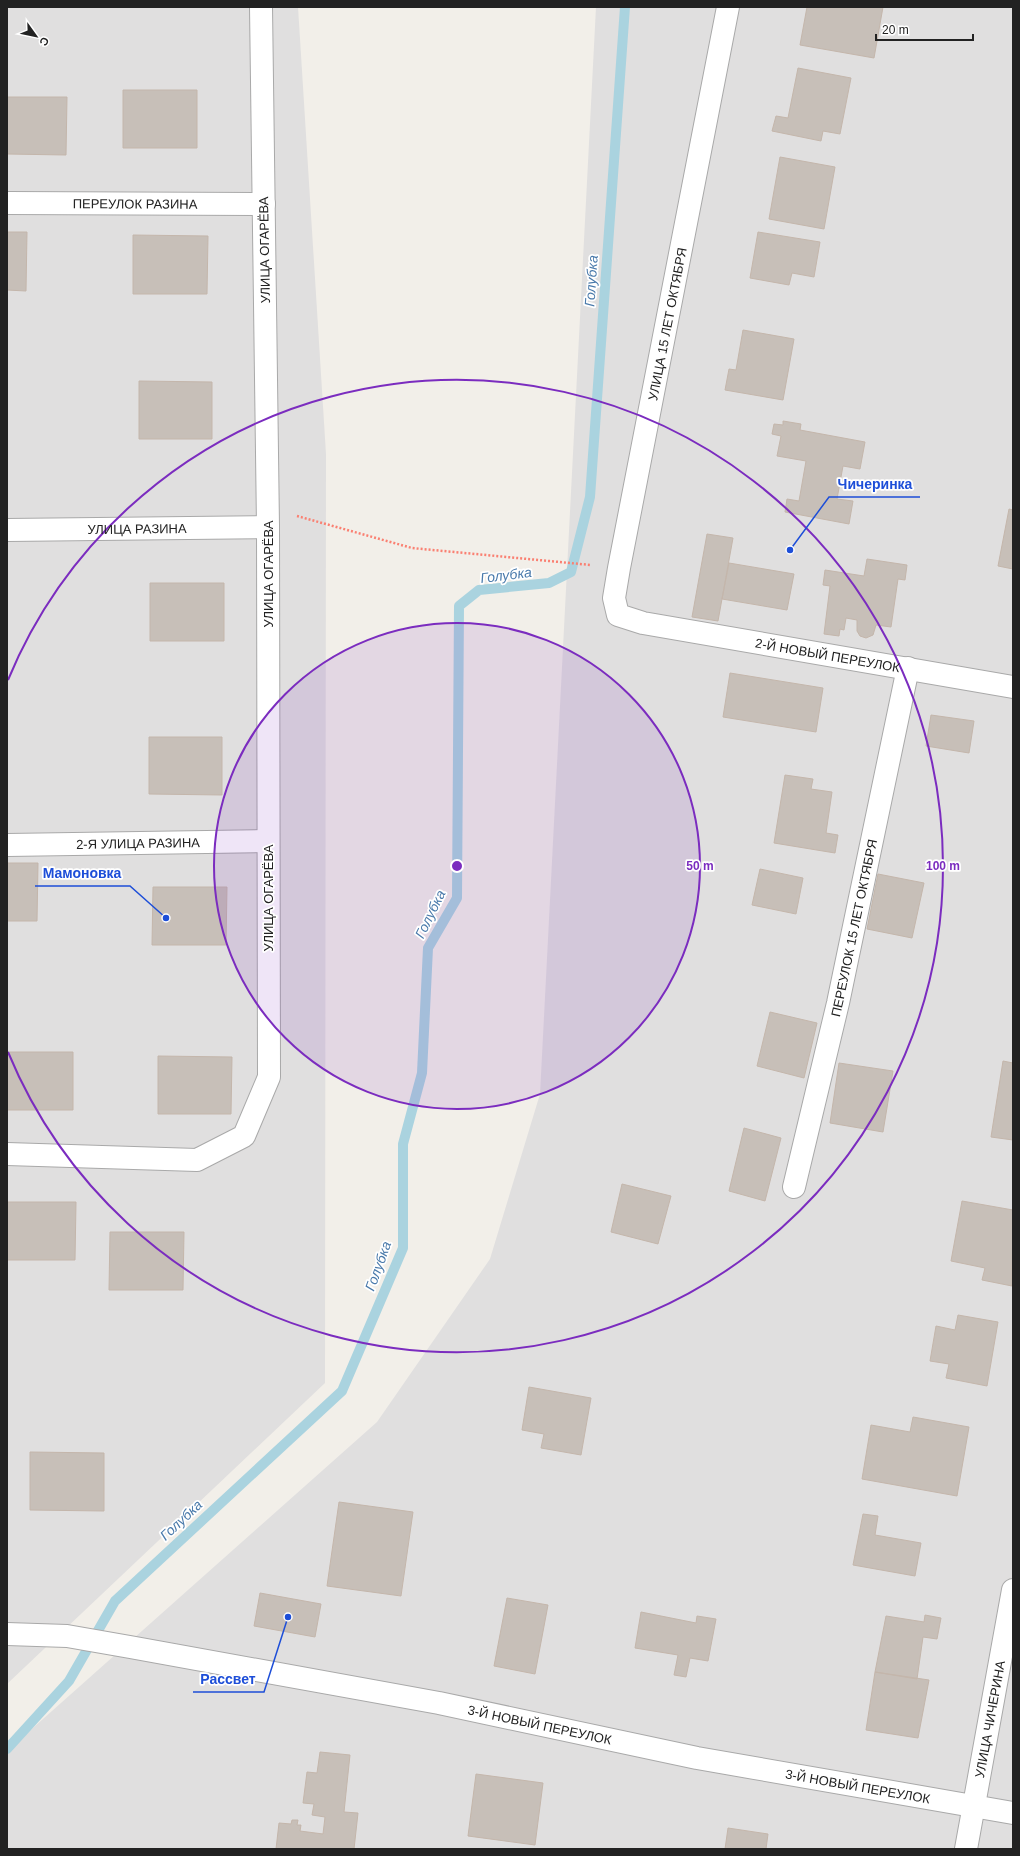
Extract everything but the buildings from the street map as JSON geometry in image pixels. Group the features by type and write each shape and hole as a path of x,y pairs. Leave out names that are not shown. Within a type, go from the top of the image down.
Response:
{"street":[{"name":"УЛИЦА ОГАРЁВА","path":"7,1154 198,1160 244,1136 269,1077 268,517 261,7"},
{"name":"УЛИЦА 15 ЛЕТ ОКТЯБРЯ","path":"643,623 618,615 614,598 728,7"},
{"name":"ПЕРЕУЛОК РАЗИНА","path":"7,203 264,204"},
{"name":"УЛИЦА РАЗИНА","path":"7,530 268,517"},
{"name":"2-Й НОВЫЙ ПЕРЕУЛОК","path":"643,623 1013,687"},
{"name":"ПЕРЕУЛОК 15 ЛЕТ ОКТЯБРЯ","path":"794,1186 838,1002 908,668"},
{"name":"2-Я УЛИЦА РАЗИНА","path":"7,845 268,841"},
{"name":"УЛИЦА ЧИЧЕРИНА","path":"966,1849 1013,1590"},
{"name":"3-Й НОВЫЙ ПЕРЕУЛОК","path":"7,1634 67,1636 130,1647 439,1703 697,1758 1013,1813"}],"path":[{"path":"268,517 412,548 585,565"}],"shaded area":[{"path":"7,7 298,7 326,454 325,1383 7,1684"},
{"path":"596,7 1013,7 1013,1849 7,1849 7,1751 377,1422 490,1259 540,1094"}],"waterway":[{"name":"Голубка","path":"7,1749 69,1681 115,1601 342,1391 403,1248 403,1144 422,1073 428,948 457,898 459,606 479,590 549,583 571,572 590,497 625,7"}],"place":[{"name":"Чичеринка","path":"790,550"},
{"name":"Мамоновка","path":"166,918"},
{"name":"Рассвет","path":"288,1617"}]}
